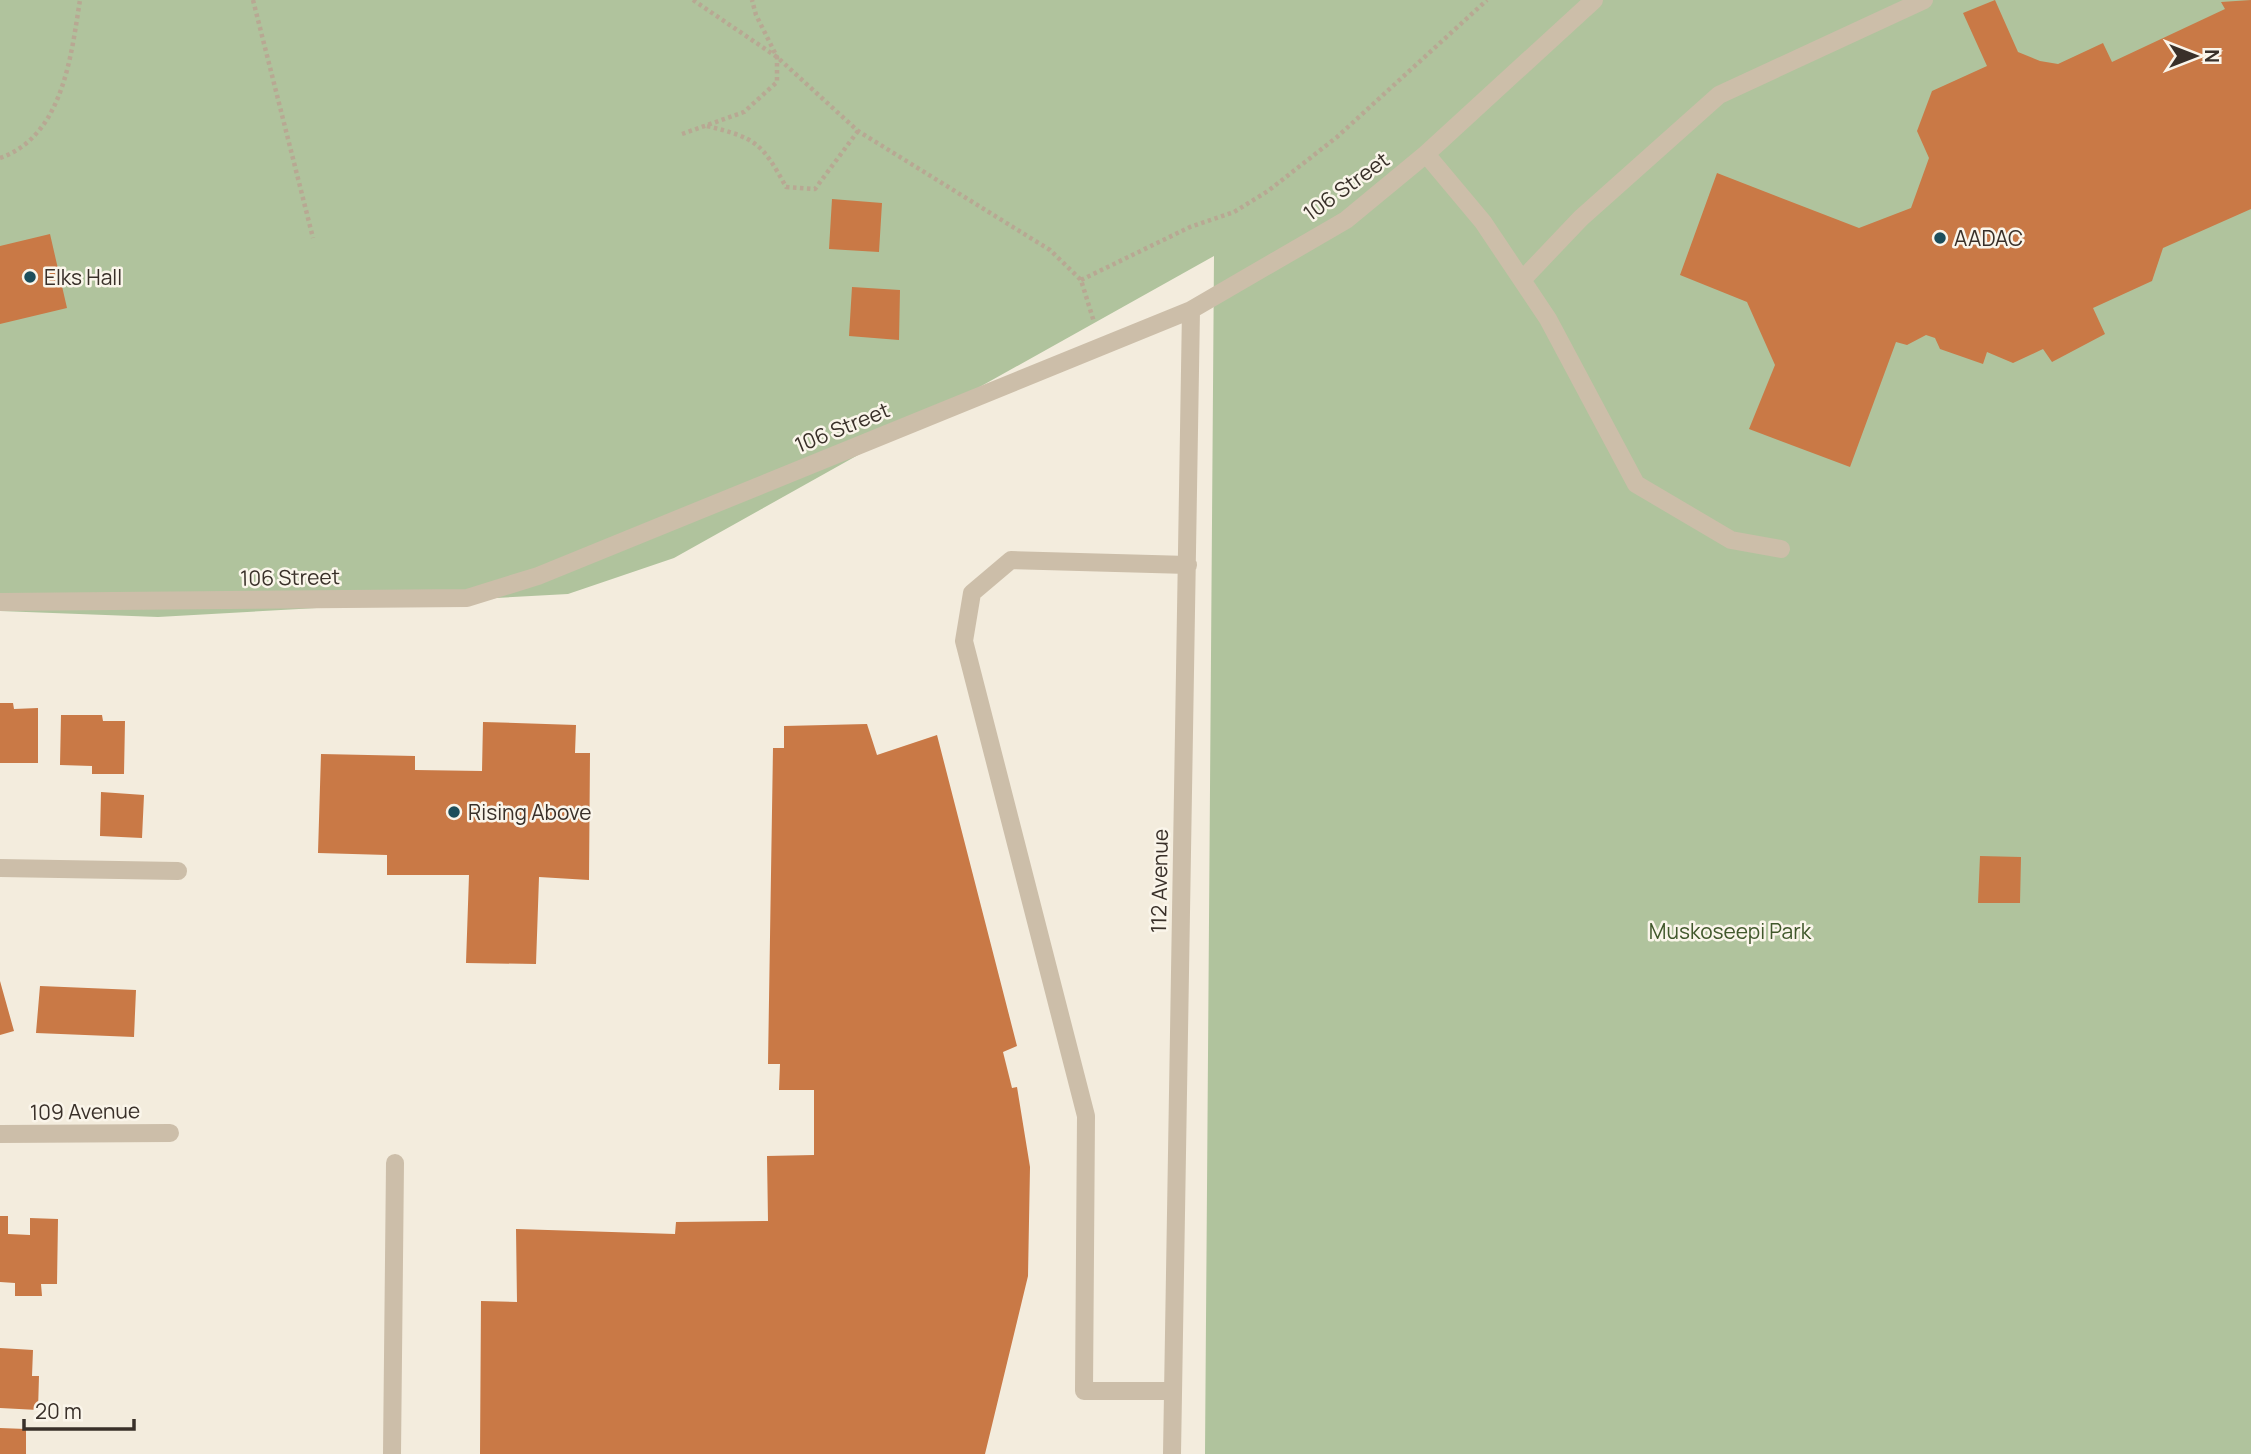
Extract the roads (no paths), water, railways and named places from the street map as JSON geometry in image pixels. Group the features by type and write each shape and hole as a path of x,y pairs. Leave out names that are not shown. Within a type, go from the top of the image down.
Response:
{"street":[{"name":"106 Street","path":"0,602 467,598 538,576 1191,310 1346,220 1426,154 1594,0"},
{"path":"1522,280 1581,218 1719,95 1924,0"},
{"path":"1426,154 1483,222 1548,319 1636,484 1731,540 1781,549"},
{"name":"112 Avenue","path":"1172,1454 1191,310"},
{"path":"1172,1391 1084,1391 1086,1116 964,640 972,593 1011,561 1188,565"},
{"path":"0,868 178,870"},
{"name":"109 Avenue","path":"0,1134 170,1133"},
{"path":"392,1454 395,1163"}],"place":[{"name":"AADAC","path":"1940,238"},
{"name":"Elks Hall","path":"30,277"},
{"name":"Rising Above","path":"454,812"}],"park label":[{"name":"Muskoseepi Park","path":"1730,931"}]}
